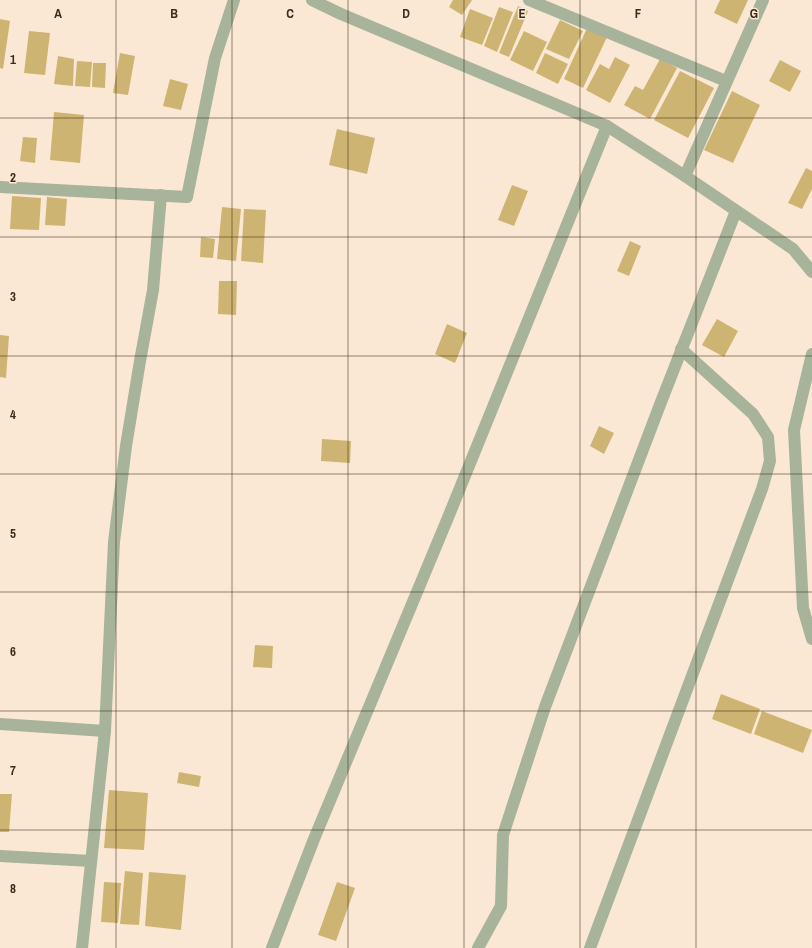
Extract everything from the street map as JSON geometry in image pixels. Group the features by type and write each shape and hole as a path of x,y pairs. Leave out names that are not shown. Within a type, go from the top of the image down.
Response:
{"street":[{"path":"0,187 186,197 215,58 233,0"},
{"path":"312,0 348,18 607,126 685,176 793,249 812,272"},
{"path":"529,0 726,81"},
{"path":"685,176 763,0"},
{"path":"272,948 314,839 607,126"},
{"path":"82,948 105,731 114,542 126,446 153,290 161,195"},
{"path":"478,948 502,906 503,835 545,707 681,349 736,210"},
{"path":"590,948 762,489 770,461 768,437 753,414 681,349"},
{"path":"812,354 794,430 803,608 812,639"},
{"path":"0,724 105,731"},
{"path":"0,856 91,861"}],"building":[{"path":"453,0 472,0 462,15 449,7"},
{"path":"720,0 748,0 737,24 714,13"},
{"path":"518,6 528,11 509,57 499,53"},
{"path":"499,7 513,12 497,52 484,46"},
{"path":"470,9 493,18 482,45 460,37"},
{"path":"0,19 10,21 3,69 0,68"},
{"path":"560,20 583,31 569,59 546,49"},
{"path":"587,28 607,37 583,88 564,79"},
{"path":"29,31 50,33 45,75 24,73"},
{"path":"524,31 547,42 533,71 510,60"},
{"path":"120,53 135,56 128,95 113,93"},
{"path":"545,53 568,64 558,84 536,73"},
{"path":"58,56 74,59 73,86 54,84"},
{"path":"615,57 630,65 610,103 586,90 600,64 609,69"},
{"path":"660,59 677,68 650,119 624,105 635,86 643,90"},
{"path":"780,60 801,71 790,92 769,81"},
{"path":"77,61 92,62 90,87 75,86"},
{"path":"93,63 106,63 105,88 92,87"},
{"path":"680,71 714,88 688,138 654,120"},
{"path":"170,79 188,84 181,110 163,106"},
{"path":"732,91 760,105 733,163 704,150"},
{"path":"54,112 84,115 80,163 50,160"},
{"path":"337,129 375,138 367,174 329,165"},
{"path":"23,137 37,138 35,163 20,161"},
{"path":"806,168 812,171 812,189 802,209 788,203"},
{"path":"512,185 528,191 514,226 498,220"},
{"path":"12,196 41,198 39,230 10,229"},
{"path":"47,197 67,199 65,226 45,225"},
{"path":"222,207 241,209 236,261 217,259"},
{"path":"244,209 266,210 263,263 241,261"},
{"path":"201,237 215,239 213,258 200,257"},
{"path":"630,241 641,246 629,276 617,271"},
{"path":"219,281 237,281 236,315 218,314"},
{"path":"717,319 738,331 724,357 702,345"},
{"path":"447,324 467,333 455,363 435,354"},
{"path":"0,335 9,336 6,378 0,377"},
{"path":"599,426 614,433 604,454 590,446"},
{"path":"322,439 351,441 350,463 321,461"},
{"path":"255,645 273,646 272,668 253,667"},
{"path":"721,694 760,709 751,734 712,719"},
{"path":"762,711 812,730 803,753 754,734"},
{"path":"179,772 201,776 199,787 177,783"},
{"path":"109,790 148,793 144,850 104,848"},
{"path":"0,794 12,794 9,832 0,832"},
{"path":"125,871 143,873 139,925 120,924"},
{"path":"149,872 186,875 181,930 145,926"},
{"path":"104,882 121,883 118,923 101,922"},
{"path":"337,882 355,888 336,941 318,935"}]}
